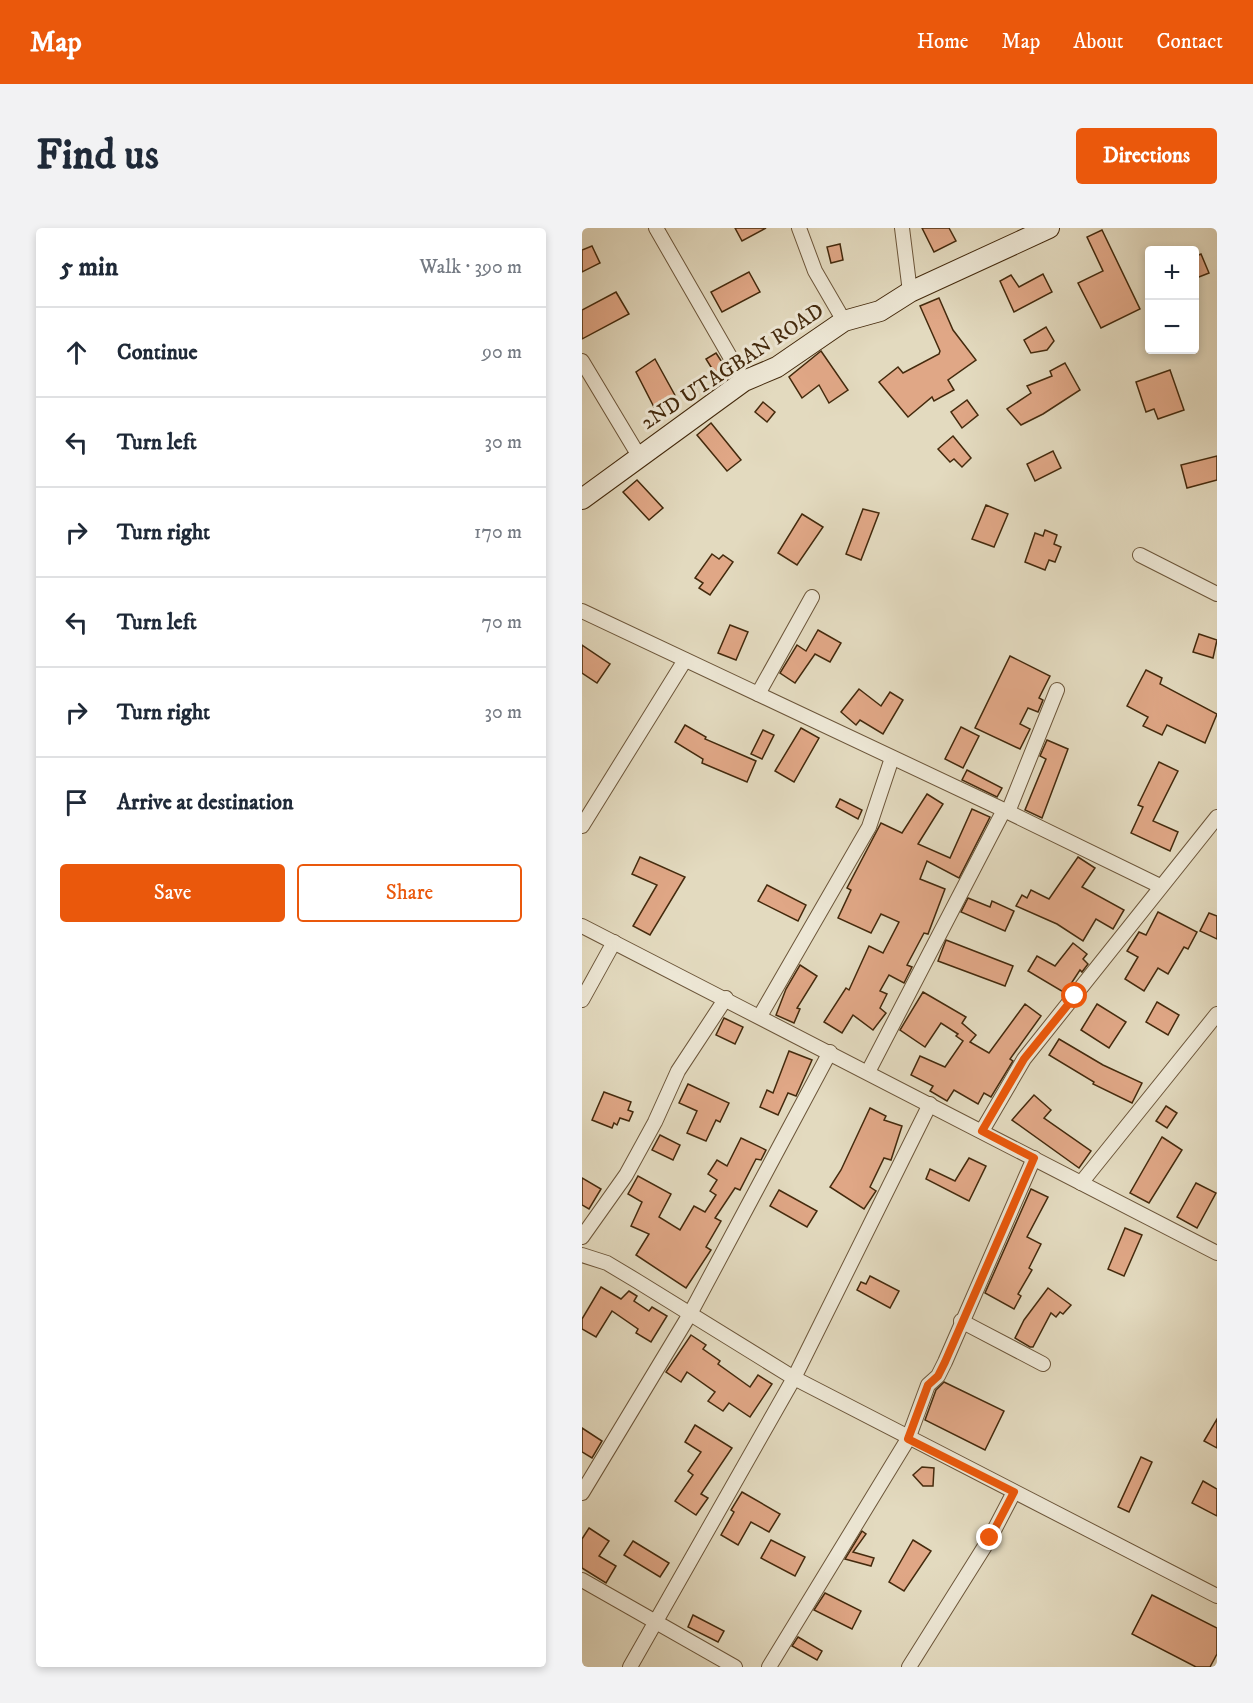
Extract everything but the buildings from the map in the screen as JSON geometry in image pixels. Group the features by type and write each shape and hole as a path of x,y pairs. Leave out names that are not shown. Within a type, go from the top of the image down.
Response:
{"street":[{"path":"656,228 744,381"},
{"path":"799,228 816,271 844,321"},
{"path":"902,228 910,292"},
{"name":"2ND UTAGBAN ROAD","path":"582,500 744,381 777,367 844,321 879,311 1015,235 1049,228"},
{"path":"582,360 639,456"},
{"path":"1140,555 1217,594"},
{"path":"758,694 812,597"},
{"path":"582,611 1160,886"},
{"path":"582,826 685,660"},
{"path":"868,1072 1006,811 1057,690"},
{"path":"760,1016 868,827 892,758"},
{"path":"982,1131 1024,1059 1217,817"},
{"path":"582,926 726,998 1217,1253"},
{"path":"582,1000 614,942"},
{"path":"582,1236 626,1175 655,1122 678,1071 726,998"},
{"path":"1081,1182 1217,1014"},
{"path":"582,1493 690,1314 830,1052"},
{"path":"630,1667 795,1378 930,1104"},
{"path":"769,1667 908,1439 928,1385 938,1376 1034,1158"},
{"path":"582,1255 607,1263 795,1378 908,1439 1217,1596"},
{"path":"961,1321 1044,1364"},
{"path":"909,1667 990,1538 1014,1492"},
{"path":"582,1580 655,1623 717,1654 735,1667"}],"route":[{"path":"990,1538 1014,1492 908,1439 928,1385 938,1376 945,1362 956,1332 1034,1158 982,1131 1024,1059 1075,996"}]}
